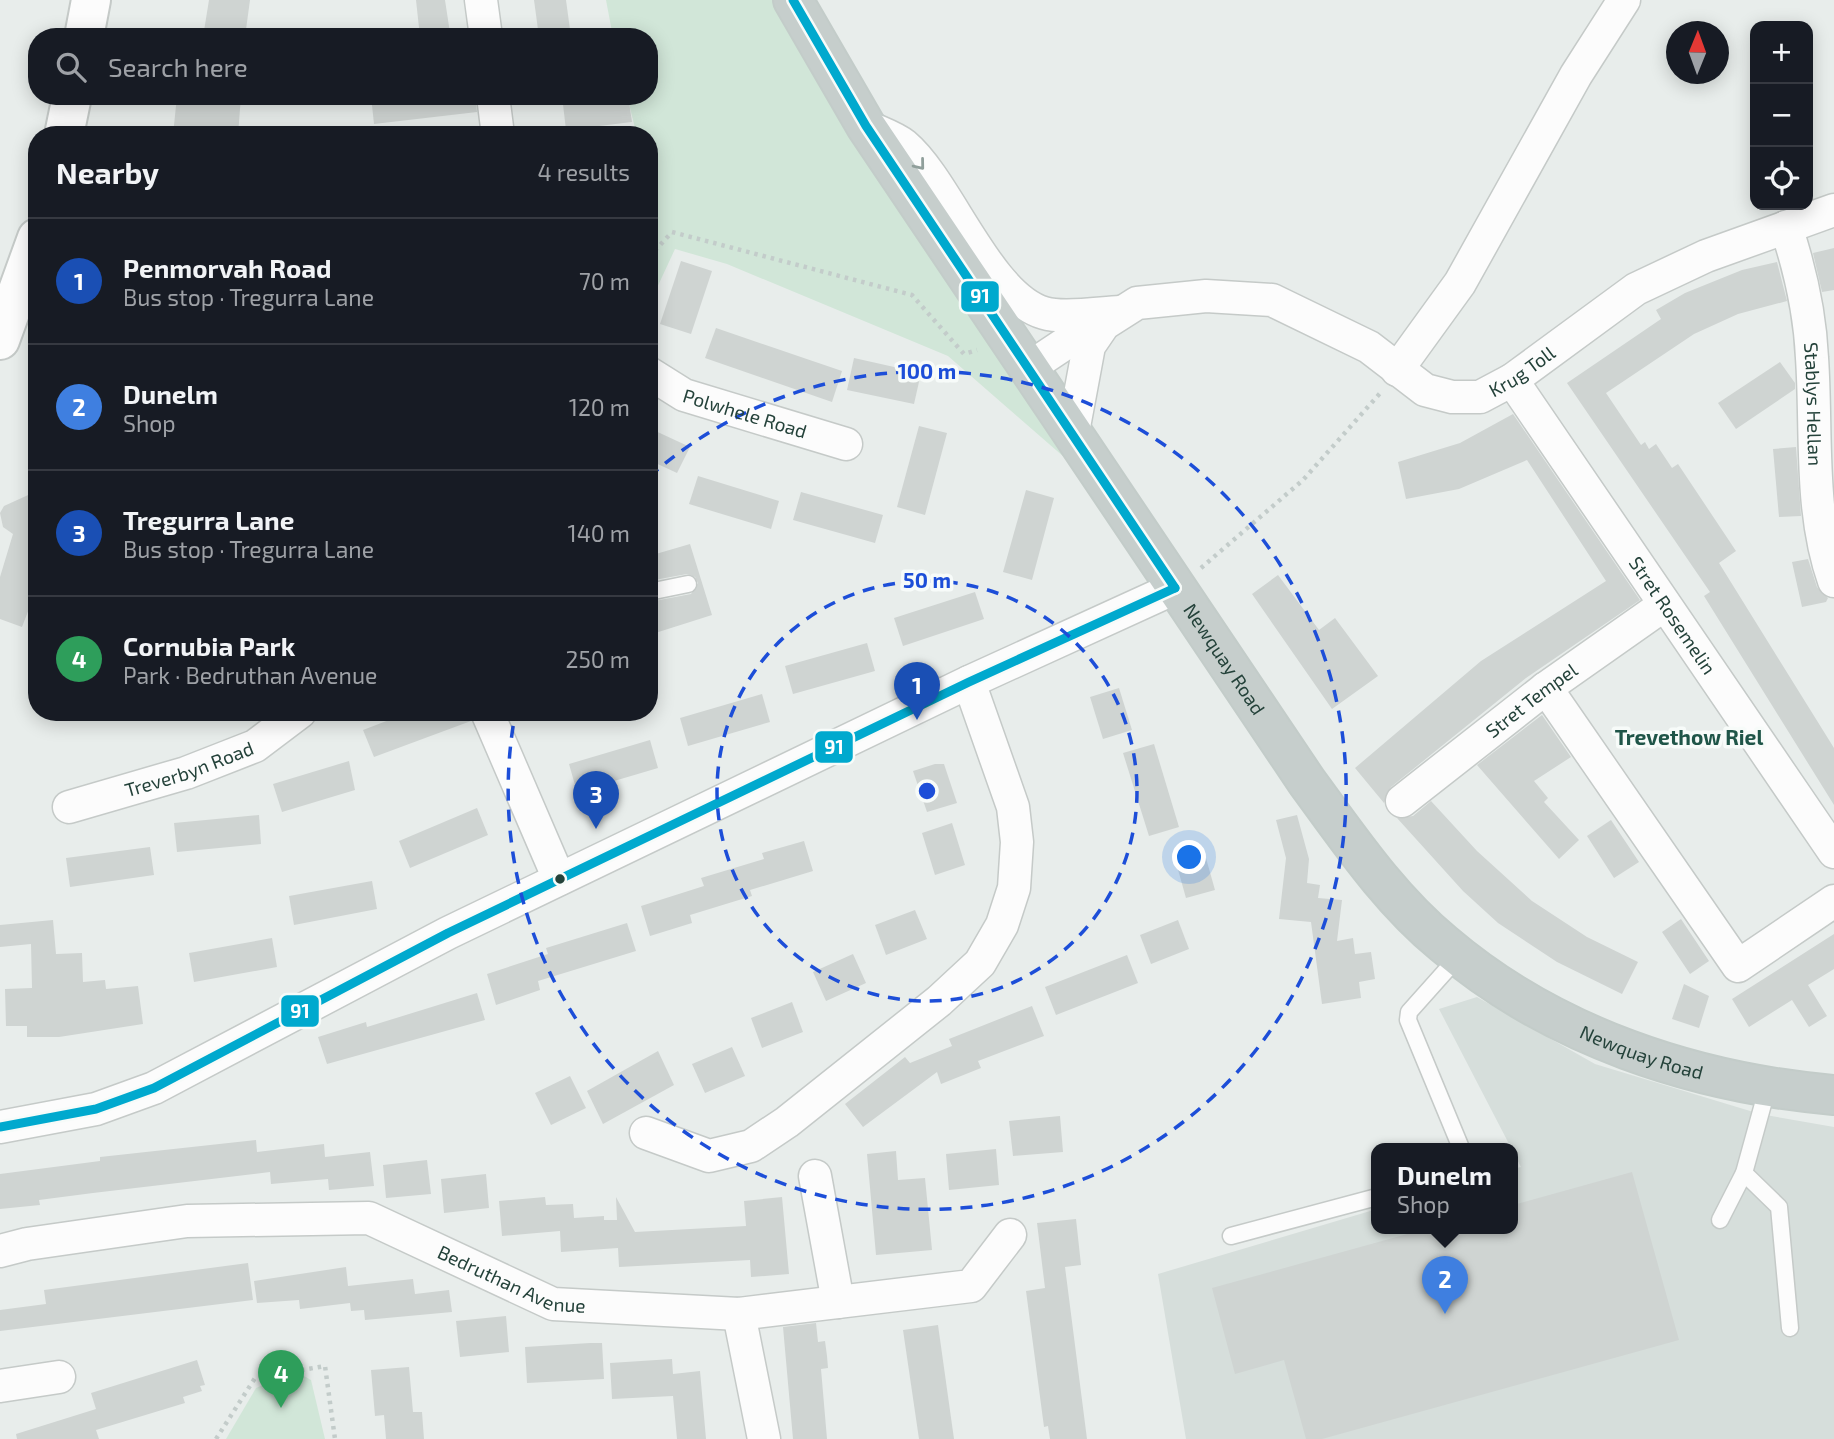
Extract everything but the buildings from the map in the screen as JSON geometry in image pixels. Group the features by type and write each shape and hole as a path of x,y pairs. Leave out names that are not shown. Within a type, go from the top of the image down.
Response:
{"highway":[{"name":"Newquay Road","path":"793,0 866,126 1307,782 1375,874 1442,943 1537,1010 1609,1044 1686,1068 1768,1086 1834,1095"}],"street":[{"path":"86,28 91,0"},
{"path":"481,0 485,28"},
{"path":"1397,370 1460,283 1576,75 1625,0"},
{"path":"66,126 70,105"},
{"path":"494,105 497,126"},
{"path":"866,126 904,145 934,183 1002,281 1021,299 1045,313 1112,318"},
{"name":"Krug Toll","path":"1112,318 1138,303 1175,298 1231,295 1272,300 1369,347 1425,390 1452,397 1480,397 1512,380 1636,289 1706,256 1834,210"},
{"name":"Stablys Hellan","path":"1786,228 1807,310 1812,358 1816,475 1834,581"},
{"path":"0,340 28,263"},
{"path":"1021,354 1070,314"},
{"path":"1021,354 1078,335 1112,318"},
{"path":"1073,432 1088,346 1112,318"},
{"name":"Polwhele Road","path":"658,379 684,395 846,444"},
{"name":"Stret Rosemelin","path":"1512,380 1834,852"},
{"path":"0,1127 96,1109 154,1088 448,933 968,682 1175,588"},
{"name":"Stret Tempel","path":"1402,801 1546,688 1664,605"},
{"path":"646,1133 709,1156 751,1146 788,1122 939,1002 980,962 1002,925 1014,888 1017,842 1013,807 968,682"},
{"path":"1546,688 1738,966 1834,901"},
{"name":"Treverbyn Road","path":"69,807 186,773 255,746 288,721"},
{"path":"491,721 559,879"},
{"path":"815,1176 838,1302"},
{"name":"Bedruthan Avenue","path":"0,1251 27,1244 187,1221 369,1218 553,1304 739,1314 971,1286 1010,1236"},
{"path":"739,1314 764,1439"},
{"path":"0,1386 59,1377"}],"lane":[{"path":"658,590 688,584"},
{"path":"1459,956 1409,1013 1408,1020 1459,1143"},
{"path":"1720,1220 1744,1173 1768,1086"},
{"path":"1744,1173 1779,1207 1790,1328"},
{"path":"1231,1236 1371,1199"}],"path":[{"path":"658,247 672,232 912,295 964,354 1021,354"},
{"path":"1175,588 1303,480 1376,398 1397,370"},
{"path":"216,1439 255,1378 326,1366 335,1439"}],"shaded area":[{"path":"1477,997 1595,1064 1760,1114 1834,1127 1834,1439 1186,1439 1158,1274 1371,1211 1371,1234 1518,1234 1518,1168 1521,1167 1518,1161 1518,1143 1509,1143 1439,1009"}],"green space":[{"path":"606,0 775,0 1095,484 948,356 727,264 675,249 658,286 658,126 634,126 629,105 658,105 658,28 611,28"},
{"path":"295,1371 311,1380 325,1439 226,1439 256,1388"}],"transit line":[{"name":"91","path":"793,0 866,126 1175,588"},
{"name":"91","path":"0,1127 96,1109 154,1088 448,933 969,682 1175,588"}],"place":[{"name":"Penmorvah Road","path":"917,720"},
{"name":"Tregurra Lane","path":"596,829"},
{"name":"Dunelm","path":"1445,1314"},
{"name":"Cornubia Park","path":"281,1408"}],"district":[{"name":"Trevethow Riel","path":"1689,738"}]}
